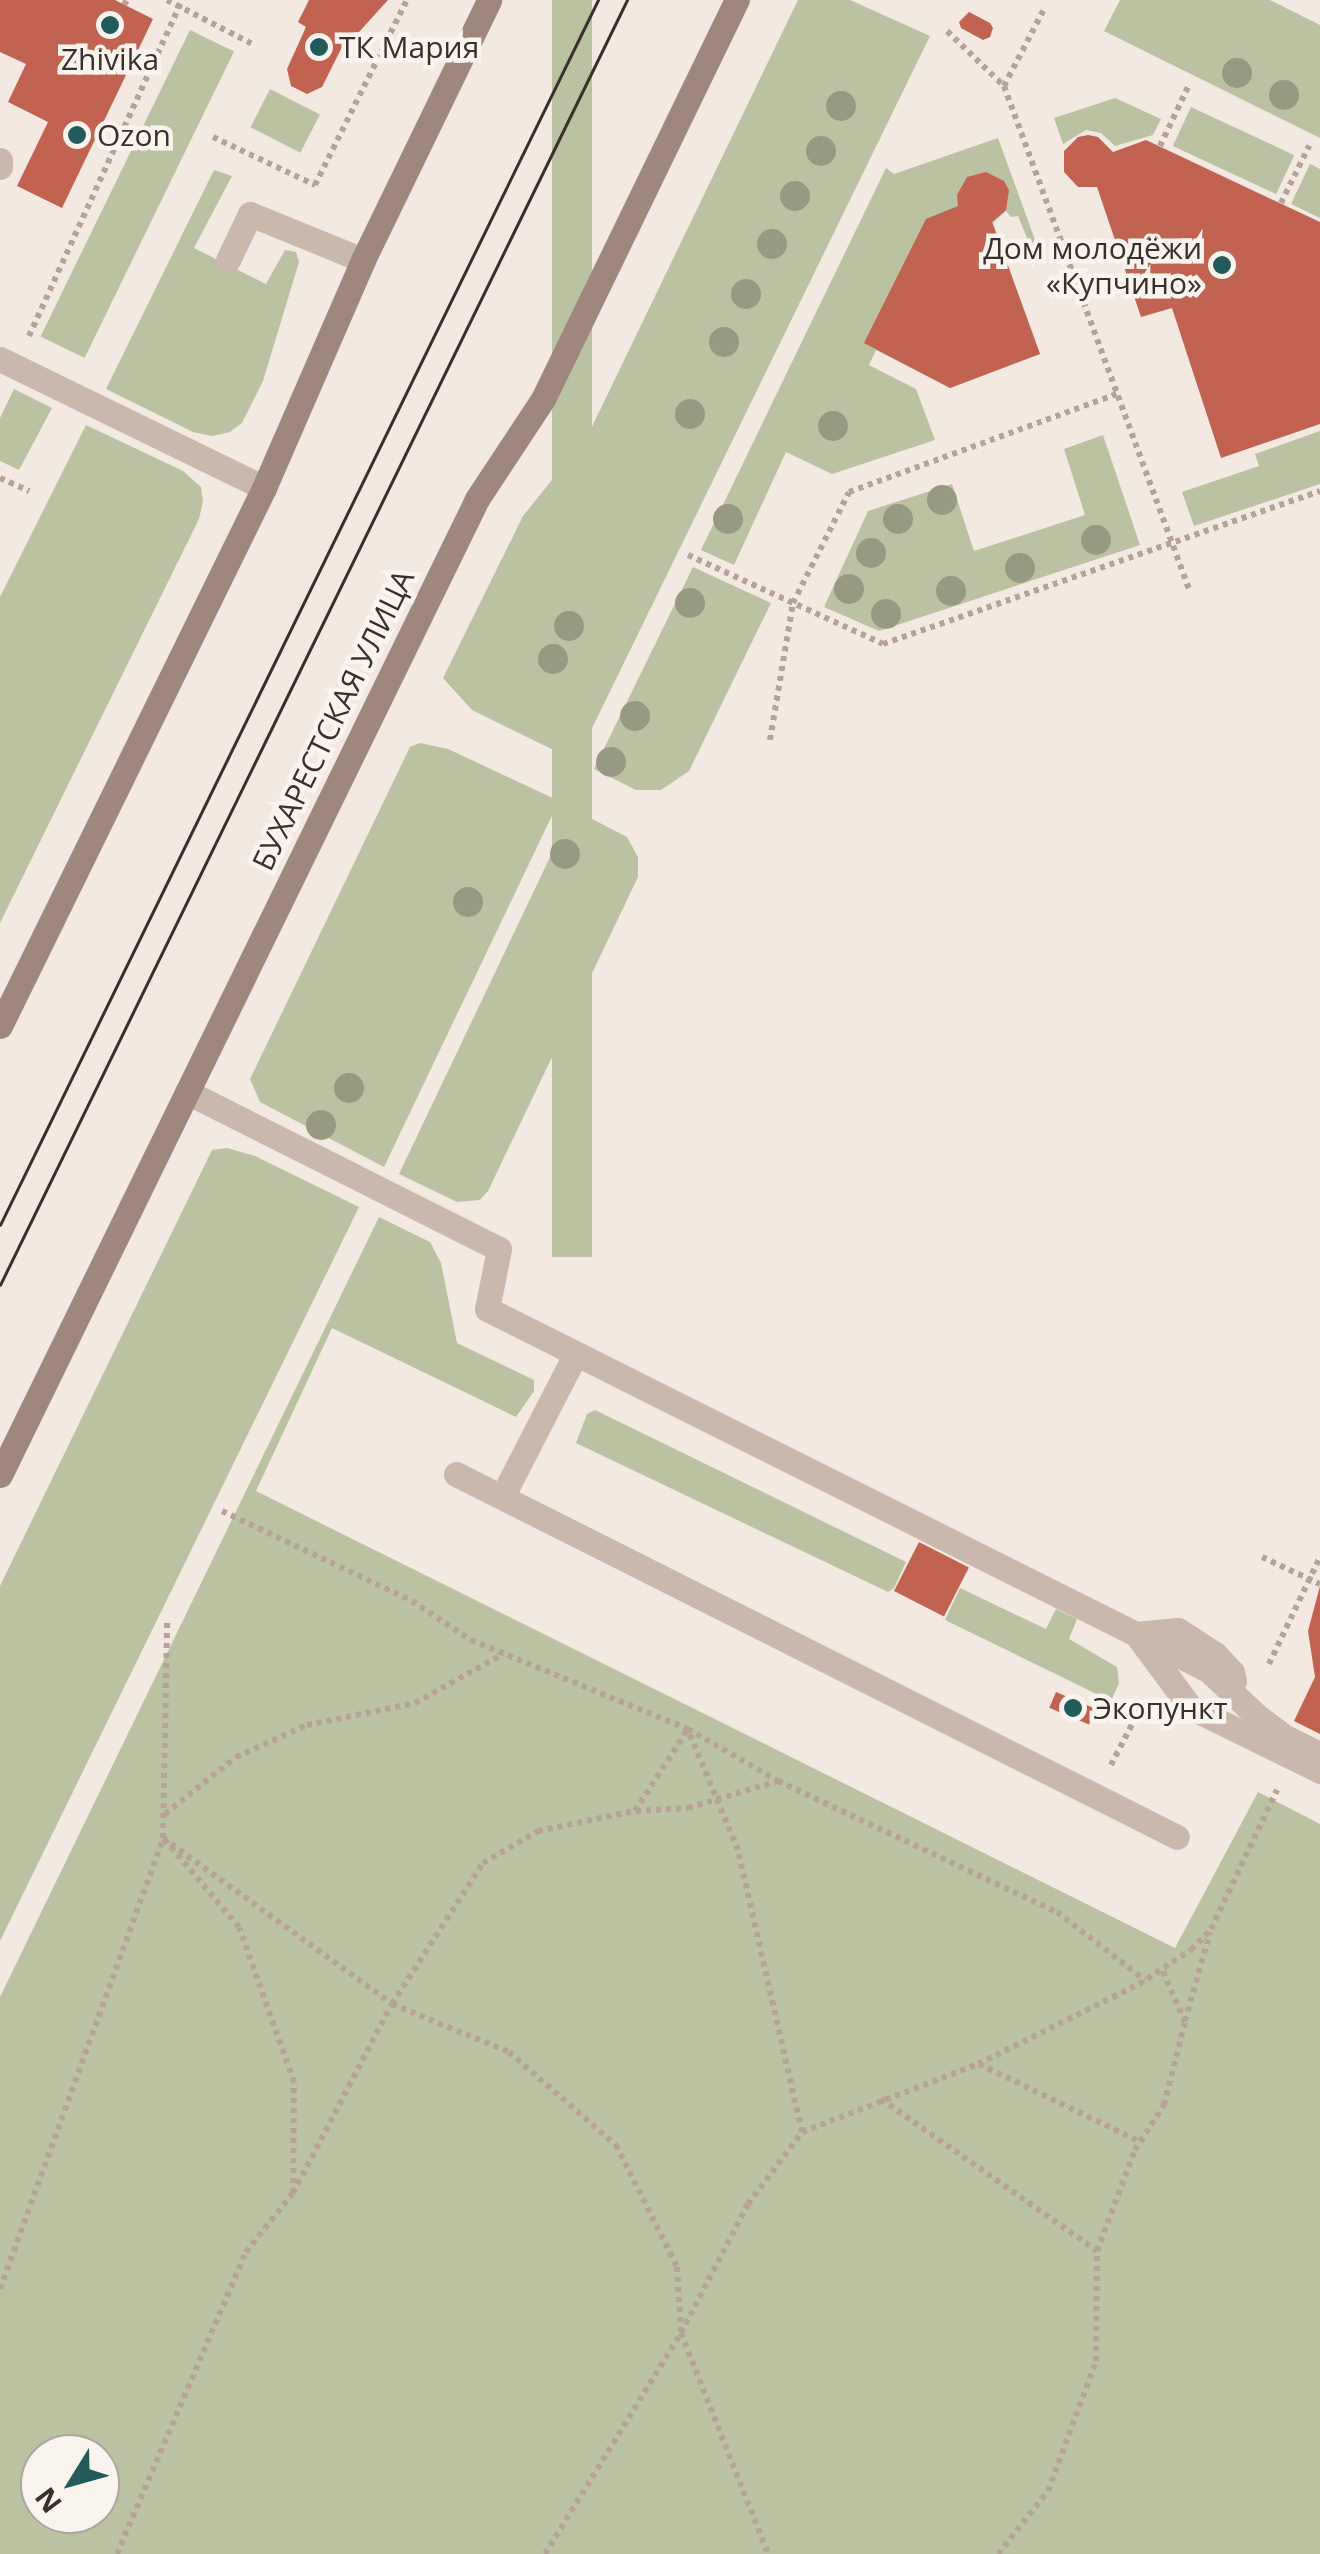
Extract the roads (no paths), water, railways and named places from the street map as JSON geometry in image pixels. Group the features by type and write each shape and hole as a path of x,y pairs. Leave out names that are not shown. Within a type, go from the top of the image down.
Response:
{"street":[{"path":"1,1022 264,488 364,260 489,0"},
{"name":"БУХАРЕСТСКАЯ УЛИЦА","path":"0,1475 477,499 543,399 737,0"}],"lane":[{"path":"228,260 250,214 364,260"},
{"path":"8,363 264,488"},
{"path":"187,1092 499,1249 487,1310 1208,1670 1285,1737 1320,1754"},
{"path":"502,1497 575,1356"},
{"path":"456,1474 1177,1836"},
{"path":"1136,1634 1190,1707 1320,1772"}],"tram line":[{"path":"0,1225 598,0"},
{"path":"0,1285 627,0"}],"place":[{"name":"Zhivika","path":"110,25"},
{"name":"ТК Мария","path":"319,47"},
{"name":"Ozon","path":"77,135"},
{"name":"Дом молодёжи «Купчино»","path":"1222,265"},
{"name":"Экопункт","path":"1073,1708"}]}
